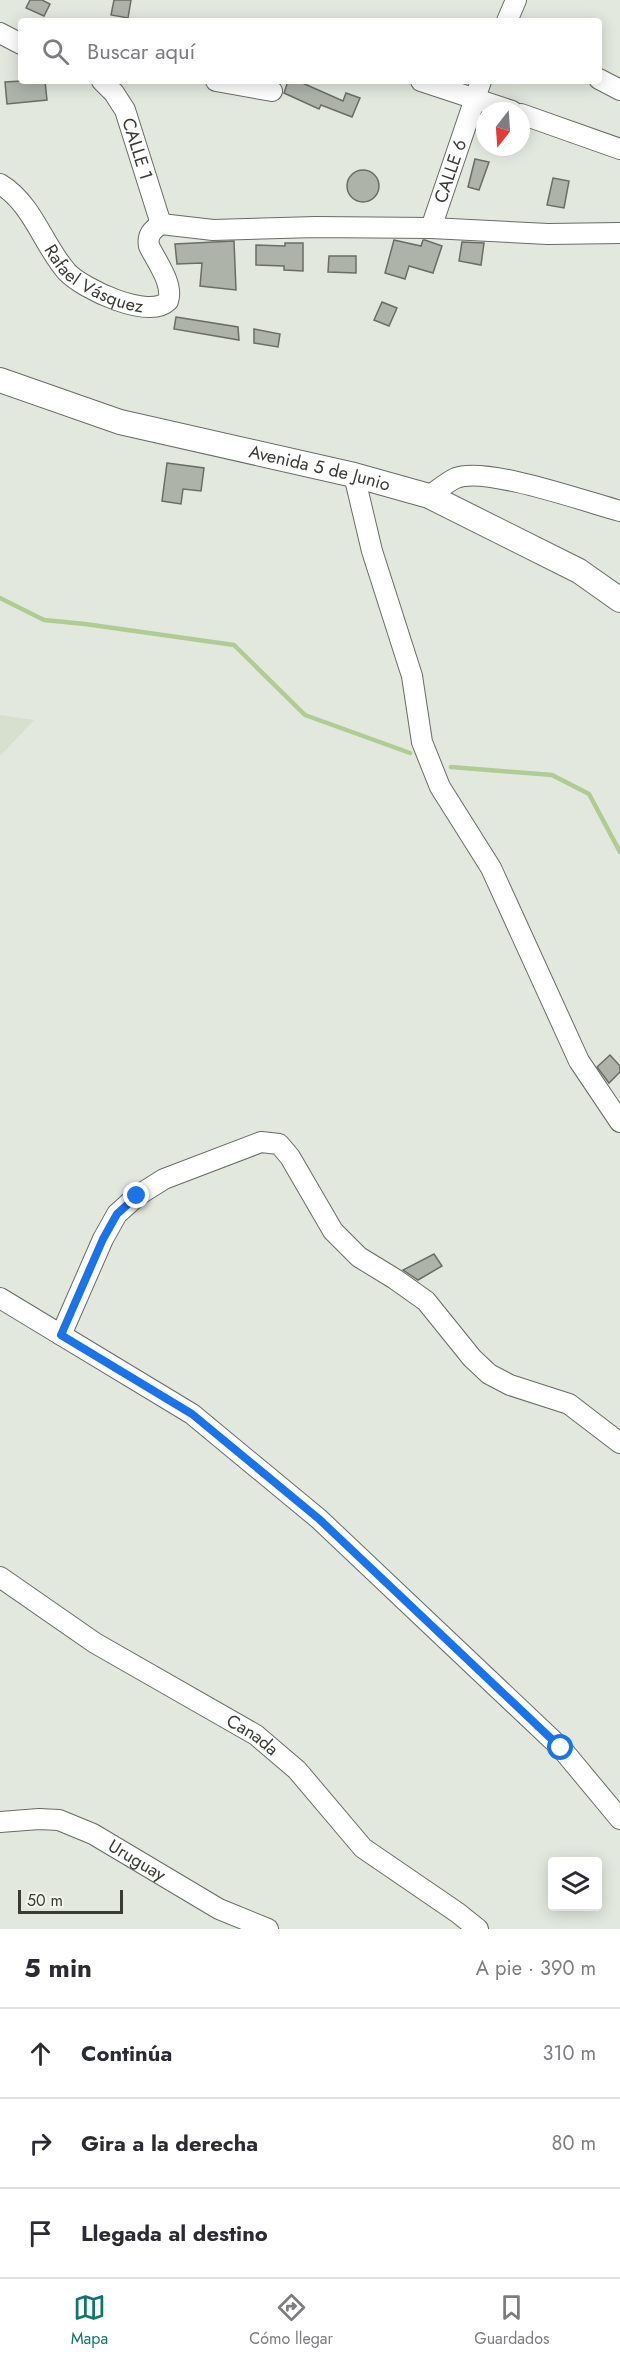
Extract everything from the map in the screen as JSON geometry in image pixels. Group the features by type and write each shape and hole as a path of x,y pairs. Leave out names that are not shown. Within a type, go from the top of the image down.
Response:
{"main road":[{"name":"Avenida 5 de Junio","path":"0,380 120,422 354,475 429,496 579,571 620,600"}],"street":[{"path":"508,18 516,0"},
{"path":"0,33 18,42"},
{"path":"602,81 620,90"},
{"name":"CALLE 1","path":"105,84 125,110 161,224"},
{"path":"233,84 272,91"},
{"path":"442,84 478,89 498,102"},
{"name":"CALLE 6","path":"431,228 478,89"},
{"path":"530,117 620,149"},
{"name":"Rafael Vásquez","path":"0,184 27,209 65,270 76,280 130,305 158,306 168,301 170,292 168,284 149,246 151,230 161,224"},
{"path":"161,224 213,230 316,227 431,228 548,234 620,233"},
{"path":"354,475 372,551 412,676 422,742 440,787 491,868 579,1061 620,1122"},
{"path":"429,496 458,477 487,476 556,491 620,511"},
{"path":"61,1335 103,1239 117,1214 137,1196 164,1179 261,1142 279,1144 290,1157 333,1231 359,1257 426,1301 472,1358 489,1374 510,1385 569,1404 620,1443"},
{"path":"0,1298 192,1414 319,1519 561,1748 620,1819"},
{"name":"Canada","path":"0,1577 103,1648 207,1705 256,1735 297,1770 363,1848 478,1929"},
{"name":"Uruguay","path":"0,1822 59,1820 112,1845 219,1909 268,1929"}],"shaded area":[{"path":"0,715 34,720 0,756"}],"building":[{"path":"30,0 42,0 50,4 44,16 26,8"},
{"path":"114,0 131,0 128,18 111,15"},
{"path":"5,82 45,84 47,100 7,104"},
{"path":"287,84 305,84 343,101 346,93 360,98 352,117 321,105 319,109 284,93"},
{"path":"475,159 489,162 479,190 468,187"},
{"path":"363,170 374,175 379,186 374,197 363,202 352,197 347,186 352,175"},
{"path":"553,178 569,181 564,208 547,205"},
{"path":"394,240 421,246 425,240 442,246 433,273 409,266 405,279 385,273"},
{"path":"234,241 236,290 200,286 202,263 177,264 175,244"},
{"path":"462,242 484,243 481,265 459,261"},
{"path":"285,243 303,243 303,271 284,270 284,266 256,265 256,245 285,246"},
{"path":"329,256 356,256 356,273 328,272"},
{"path":"382,302 397,308 389,326 374,320"},
{"path":"176,317 238,327 239,340 174,329"},
{"path":"254,329 280,334 278,347 254,343"},
{"path":"167,463 204,468 201,491 183,489 181,504 162,501"},
{"path":"610,1055 620,1066 620,1072 609,1083 597,1067"},
{"path":"434,1254 442,1266 418,1280 403,1270"}],"waterway":[{"path":"0,598 44,620 234,645 305,715 410,753"},
{"path":"451,767 552,775 589,794 620,852"}],"route":[{"path":"137,1196 117,1214 103,1239 61,1335 192,1414 319,1519 561,1748"}]}
